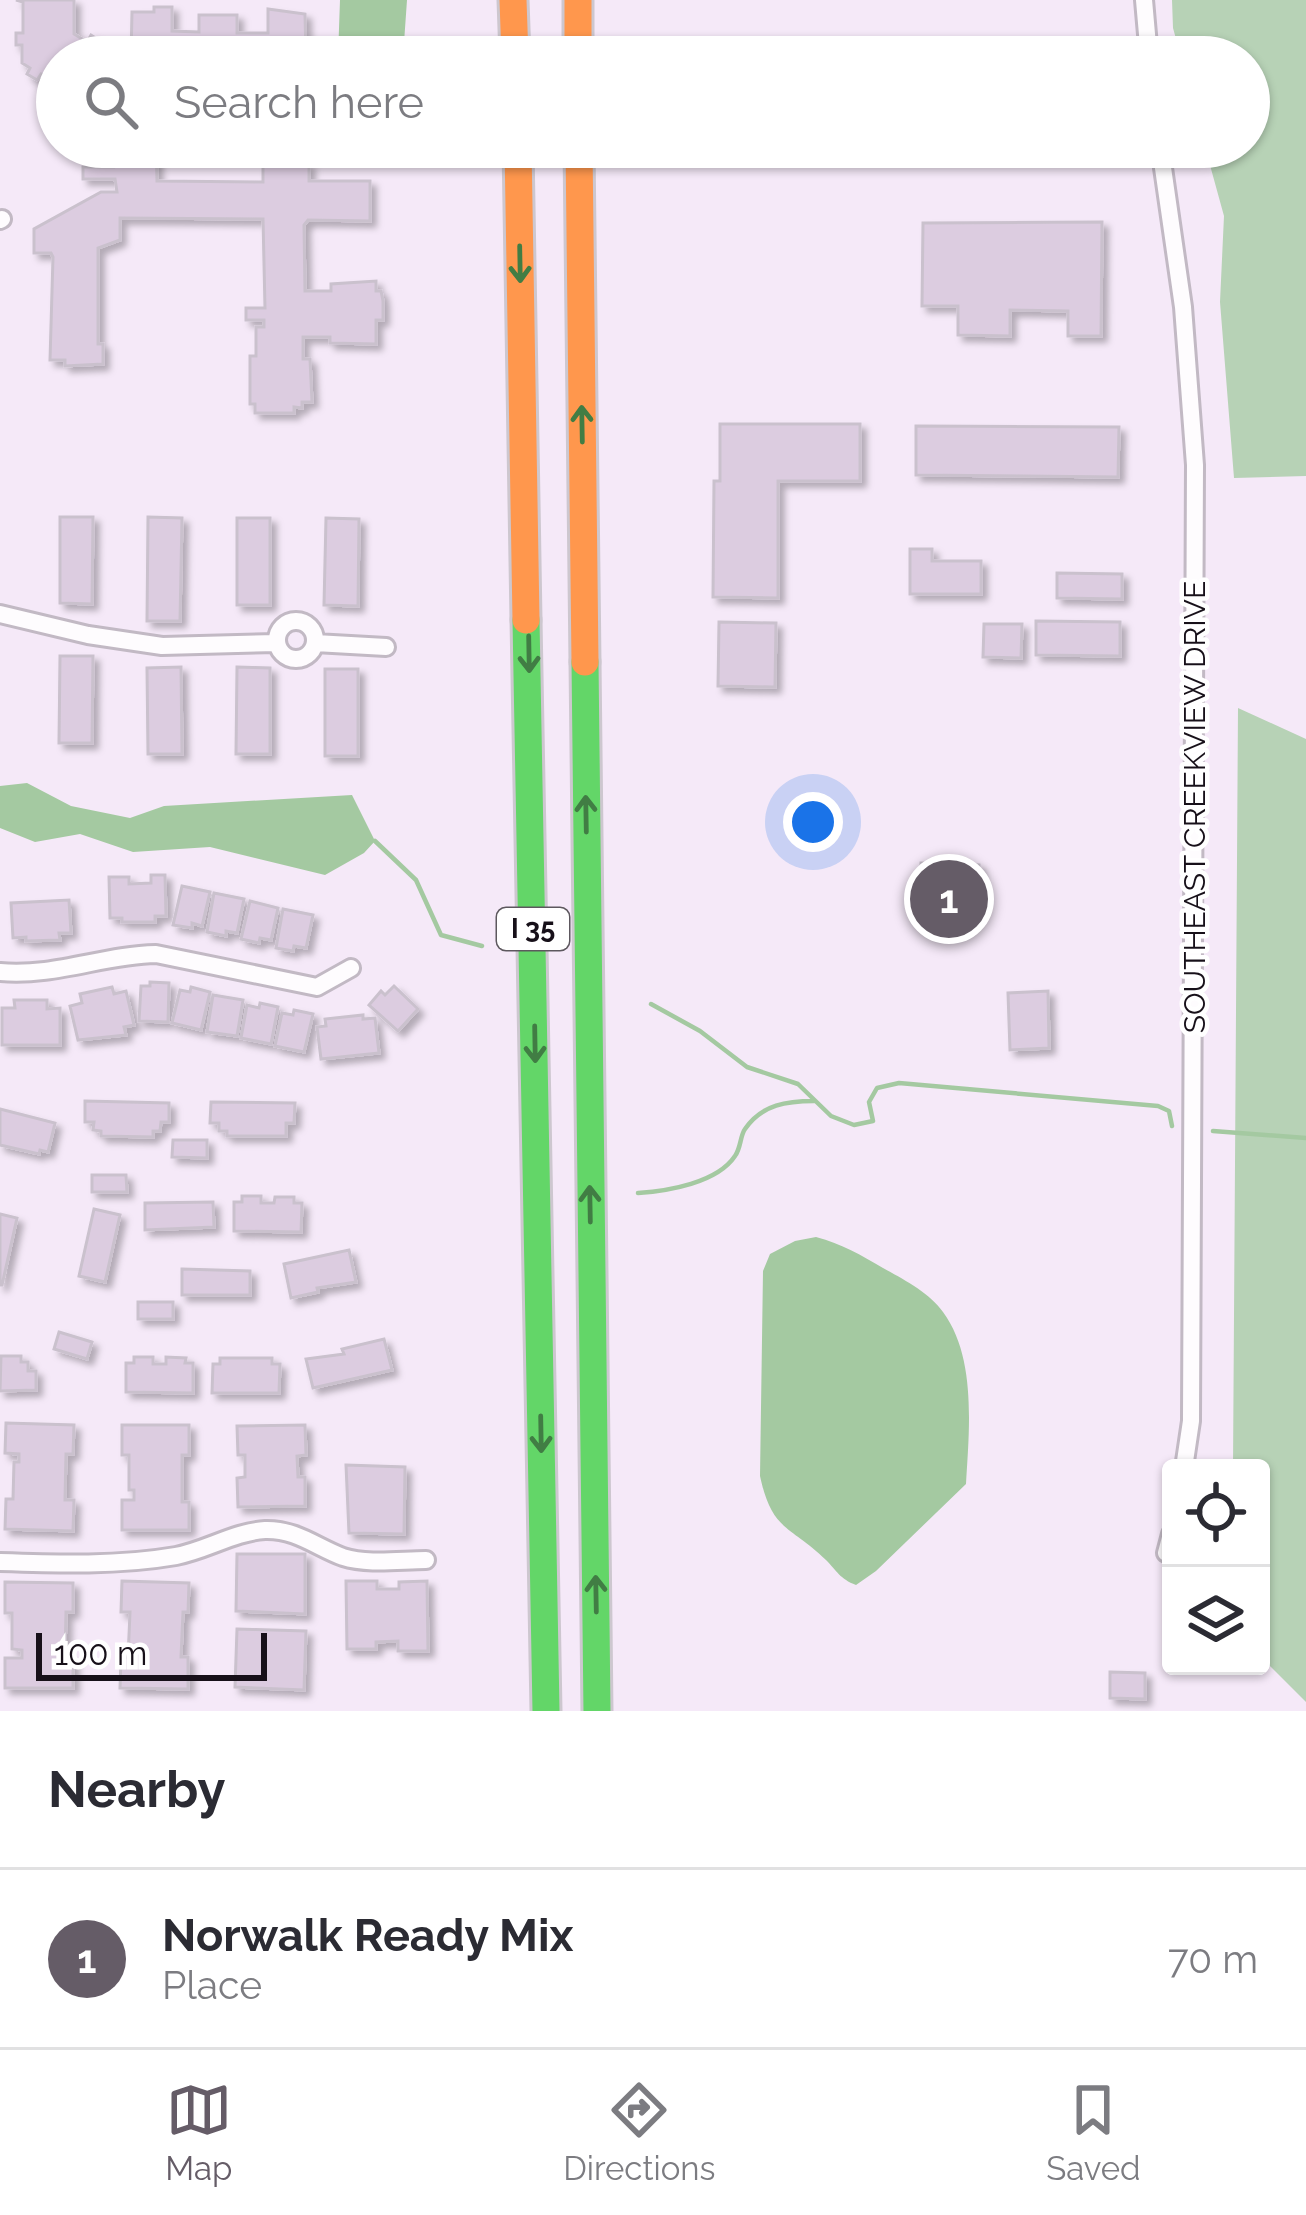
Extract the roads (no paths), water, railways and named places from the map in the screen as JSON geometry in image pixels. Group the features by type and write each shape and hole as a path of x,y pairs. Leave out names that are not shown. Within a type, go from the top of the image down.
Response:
{"highway":[{"path":"513,0 514,36"},
{"path":"578,0 578,36"},
{"name":"I 35","path":"518,168 546,1711"},
{"name":"I 35","path":"579,168 597,1711"}],"street":[{"path":"1144,0 1147,36"},
{"name":"SOUTHEAST CREEKVIEW DRIVE","path":"1163,168 1183,308 1196,465 1192,1331 1191,1421 1185,1459"},
{"path":"0,614 162,646 277,644"},
{"path":"299,621 310,628 315,644 307,656 296,659 284,656 277,644 281,628 299,621"},
{"path":"315,644 386,647"},
{"path":"0,972 44,973 134,954 156,954 317,987 351,968"},
{"path":"0,1562 114,1564 179,1556 238,1535 269,1530 302,1537 347,1559 426,1560"}],"waterway":[{"path":"375,841 416,880 441,935 482,946"},
{"path":"651,1004 700,1031 747,1067 798,1084 831,1116 854,1125 873,1121 869,1102 877,1088 899,1083 1158,1106 1169,1111 1172,1126"},
{"path":"638,1193 677,1188 716,1173 735,1156 745,1129 759,1114 785,1103 814,1101"},
{"path":"1213,1131 1306,1138"}],"place":[{"name":"Norwalk Ready Mix","path":"949,899"}]}
